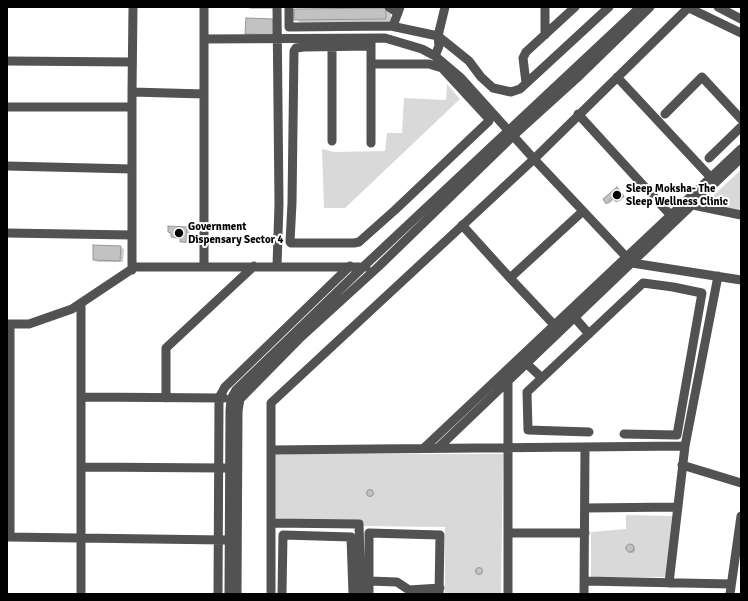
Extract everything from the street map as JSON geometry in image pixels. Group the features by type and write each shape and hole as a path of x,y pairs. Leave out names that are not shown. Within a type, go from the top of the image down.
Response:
{"street":[{"path":"132,270 132,62 134,7"},
{"path":"204,7 204,267"},
{"path":"277,7 276,38 279,204 277,266"},
{"path":"288,7 289,27 393,26 438,36 469,61 493,88 511,92 520,89 610,7"},
{"path":"389,7 399,10 393,26"},
{"path":"435,56 439,46 438,36 445,7"},
{"path":"545,7 545,35"},
{"path":"526,83 523,58 526,52 545,35 565,11 575,7"},
{"path":"230,594 234,540 238,411 236,390 363,267 510,133 636,12 639,7"},
{"path":"237,594 230,468 230,411 236,399 378,267 510,133 593,62 650,7"},
{"path":"271,594 271,402 534,159 687,7 741,33"},
{"path":"718,7 741,18"},
{"path":"422,49 428,40 438,36"},
{"path":"204,39 276,38 371,42"},
{"path":"371,64 429,64 442,68 488,118 489,121 395,210 358,242 291,243 294,51 296,48 371,42 385,38 422,49 435,56 461,78 534,159 630,260 741,280"},
{"path":"371,42 371,143"},
{"path":"332,46 332,141"},
{"path":"7,60 132,62"},
{"path":"617,77 714,180"},
{"path":"665,114 702,77 741,119"},
{"path":"132,92 204,94"},
{"path":"7,106 132,107"},
{"path":"578,114 673,218"},
{"path":"709,158 741,128"},
{"path":"424,448 558,328 714,180 741,152 730,139"},
{"path":"7,166 132,169"},
{"path":"673,218 693,205 714,180"},
{"path":"279,204 292,203"},
{"path":"693,205 741,215"},
{"path":"510,278 583,211"},
{"path":"462,225 558,328"},
{"path":"7,233 132,235"},
{"path":"438,448 527,364 558,328 575,318 630,260"},
{"path":"166,398 166,348 254,266"},
{"path":"218,594 219,398 225,387 350,266"},
{"path":"234,540 8,537 8,324 29,324 72,309 135,267 378,267"},
{"path":"673,287 674,269"},
{"path":"669,583 684,446 718,276"},
{"path":"589,432 528,430 527,392 643,283 702,293 677,435 624,434"},
{"path":"81,303 81,594"},
{"path":"575,318 589,334"},
{"path":"527,364 542,378"},
{"path":"508,382 508,594"},
{"path":"81,397 236,399"},
{"path":"562,431 562,447"},
{"path":"272,450 684,446"},
{"path":"584,594 585,447"},
{"path":"682,465 741,483"},
{"path":"81,467 230,468"},
{"path":"585,508 678,507"},
{"path":"730,594 741,516"},
{"path":"271,523 359,524 361,594"},
{"path":"351,523 353,594"},
{"path":"369,580 396,582 409,590 439,591 440,535 369,533 369,580 369,594"},
{"path":"508,533 585,533"},
{"path":"282,594 283,535 351,537"},
{"path":"584,581 731,584"}],"shaded area":[{"path":"447,84 460,99 345,208 324,208 322,149 334,152 385,151 387,133 402,133 404,98 446,100"},
{"path":"741,170 741,212 704,204"},
{"path":"275,454 503,454 501,594 445,594 445,527 274,525"},
{"path":"626,515 672,516 666,577 591,577 591,532 626,529"}],"building":[{"path":"386,8 386,19 294,20 294,9"},
{"path":"246,18 273,19 273,35 245,34"},
{"path":"617,187 624,196 616,202 613,198 606,204 603,199"},
{"path":"168,226 187,227 186,242 180,242 180,238 171,237 171,233 168,232"},
{"path":"93,245 121,246 120,261 93,260"},
{"path":"370,490 373,493 370,496 367,493"},
{"path":"628,544 632,544 634,548 632,552 628,552 626,550 626,546"},
{"path":"479,568 482,571 479,574 476,571"}],"place":[{"name":"Sleep Moksha- The Sleep Wellness Clinic","path":"617,195"},
{"name":"Government Dispensary Sector 4","path":"179,233"}]}
